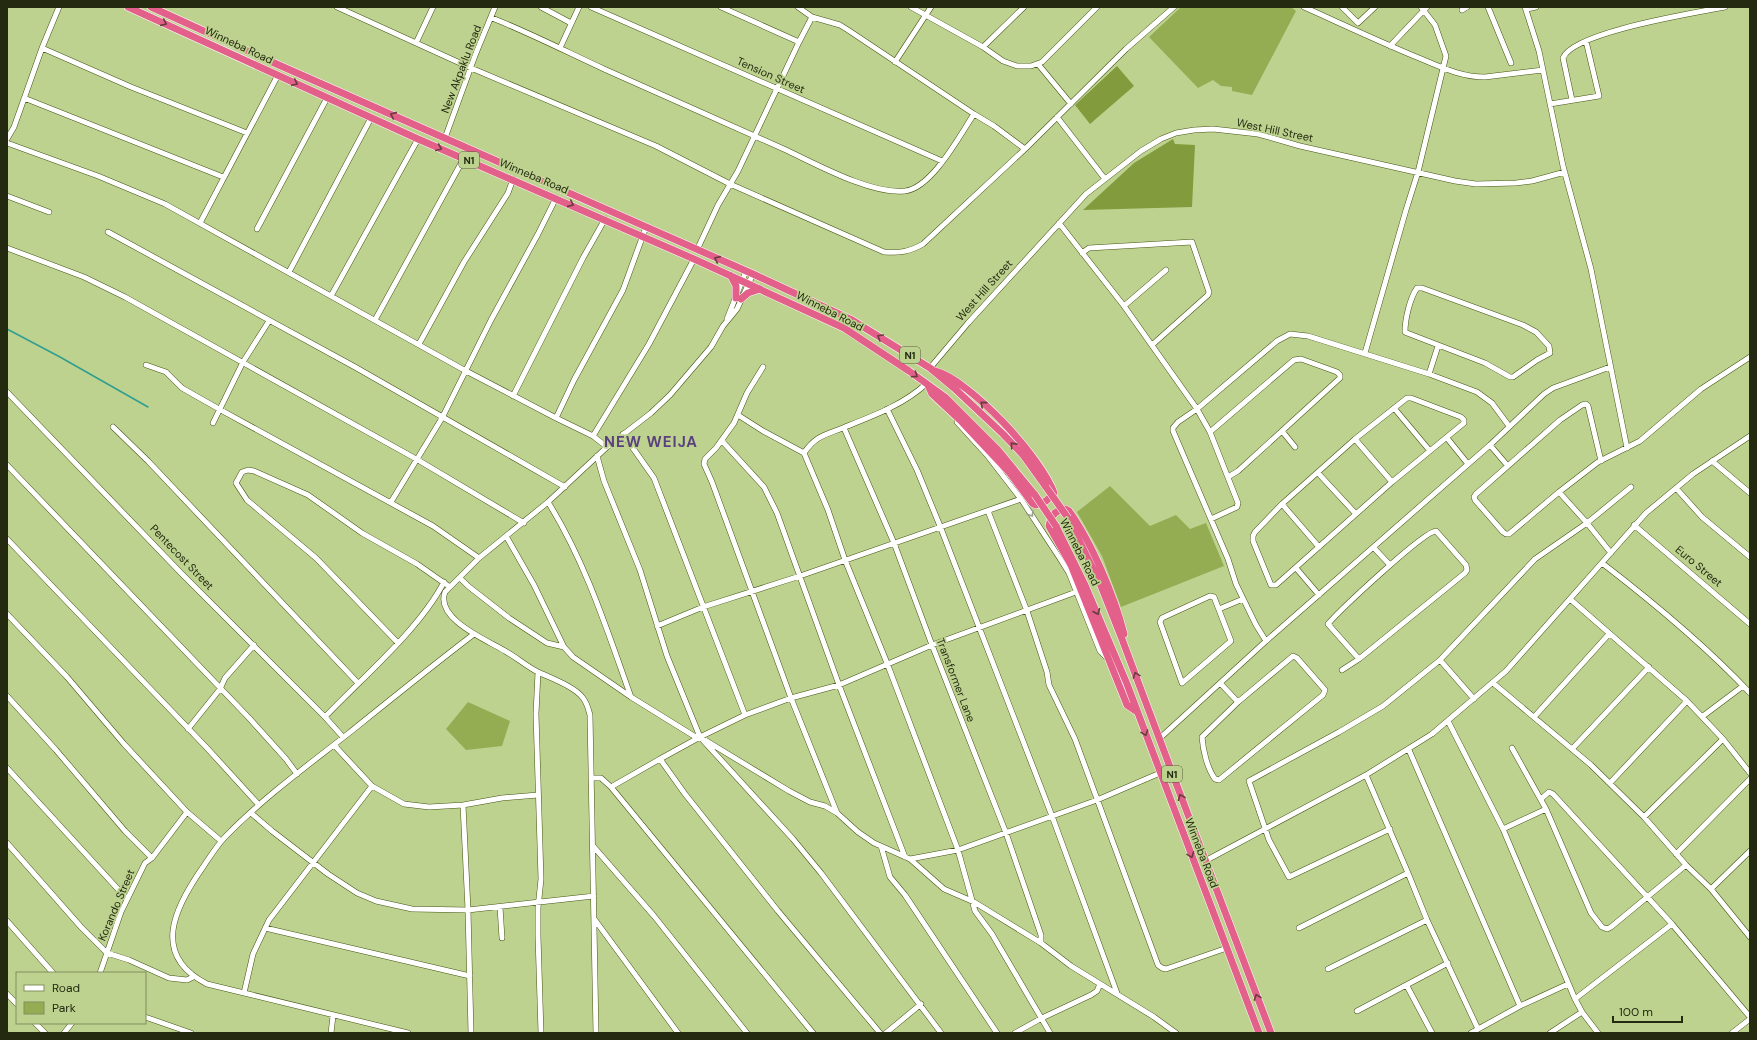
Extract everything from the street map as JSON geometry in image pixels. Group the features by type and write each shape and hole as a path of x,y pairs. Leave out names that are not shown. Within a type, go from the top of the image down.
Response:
{"highway":[{"name":"Winneba Road","path":"128,7 371,118 643,236 844,328 927,383 945,397 972,422 1018,473 1035,494 1056,526 1085,585 1136,711 1259,1033"},
{"name":"Winneba Road","path":"151,7 272,62 753,274 859,324 931,369 1003,434 1022,455 1046,486 1068,518 1099,581 1271,1033"},
{"path":"731,276 736,286 738,298 760,289"},
{"path":"809,312 814,303"},
{"path":"927,383 932,394 1009,472 1032,504 1036,505 1053,495 1053,489 1043,471 1013,432 957,382 944,374 931,369"},
{"path":"1131,662 1120,617 1095,558 1074,517 1069,511 1061,509 1051,518 1050,526 1071,565 1127,705 1136,711"},
{"path":"1222,937 1228,945 1231,946 1238,944"}],"street":[{"path":"7,139 14,127 42,48 59,7"},
{"path":"337,7 471,68 656,146 730,184 884,252 899,253 910,251 923,244 1025,149 1126,49 1174,7"},
{"path":"416,43 433,7"},
{"name":"New Akpaklu Road","path":"445,138 496,7"},
{"path":"541,7 571,23"},
{"path":"560,48 579,7"},
{"name":"Tension Street","path":"591,7 942,161"},
{"path":"721,7 799,42"},
{"path":"798,7 804,9 812,17 840,25 994,126 1025,149"},
{"path":"911,7 983,47 1003,61 1017,66 1031,66 1042,62 1097,7"},
{"path":"895,62 931,7"},
{"path":"983,47 1024,7"},
{"path":"1304,7 1390,46 1455,73 1476,77 1543,70"},
{"path":"1342,7 1358,22 1375,7"},
{"path":"1488,7 1511,63"},
{"path":"1536,7 1526,8 1533,27 1565,172 1591,269 1627,448"},
{"path":"1572,100 1563,58 1568,50 1608,32 1725,7"},
{"path":"1365,353 1418,172 1446,56 1435,25 1424,8 1390,46"},
{"path":"697,250 738,171 812,17"},
{"path":"492,18 524,30 560,48 754,136 866,184 891,191 906,191 918,186 932,174 974,114"},
{"path":"1550,104 1599,96 1586,41"},
{"path":"42,48 131,87 247,132"},
{"path":"1038,64 1070,104"},
{"path":"200,223 278,75"},
{"path":"24,98 223,177"},
{"path":"257,229 327,98"},
{"path":"1057,117 1106,180"},
{"path":"288,272 371,118"},
{"path":"7,125 14,127"},
{"name":"West Hill Street","path":"931,369 1086,194 1106,180 1141,151 1160,139 1188,131 1212,129 1258,134 1300,146 1455,181 1490,184 1532,181 1565,172"},
{"path":"331,296 418,139"},
{"path":"7,143 165,204 466,371 593,436 607,447"},
{"path":"375,320 464,158"},
{"path":"419,344 464,262 508,194 513,179"},
{"path":"7,196 49,212"},
{"path":"391,502 418,460 442,418 556,198"},
{"path":"513,396 583,258 605,220"},
{"path":"1059,223 1152,344 1197,410 1210,432 1238,499 1237,507 1211,519"},
{"path":"556,418 574,380 623,290 646,227"},
{"path":"108,232 268,321 355,367 565,487"},
{"path":"1082,253 1089,248 1094,247 1192,242 1209,292 1208,295 1152,344"},
{"path":"7,248 91,280 125,297 418,460 524,523"},
{"path":"593,436 649,344 694,259"},
{"path":"1124,306 1166,270"},
{"path":"745,283 746,271"},
{"path":"596,1033 592,778 590,715 588,705 583,697 574,690 538,672 474,634 457,622 444,606 443,597 445,592 479,558 524,523 607,447 651,413 686,378 711,347 726,322 733,314 745,283 753,274"},
{"path":"1417,288 1422,288 1523,325 1536,332 1551,350 1550,353 1537,360 1518,374 1510,377 1485,363 1438,346 1405,332 1410,307 1417,288"},
{"path":"212,423 243,362 268,321"},
{"path":"1266,641 1243,599 1173,428 1178,422 1197,410 1284,336 1290,334 1308,336 1365,353 1429,374 1477,392 1492,403 1509,426"},
{"path":"1429,374 1438,346"},
{"path":"1601,461 1590,411 1586,404 1571,411 1507,466 1474,497 1480,506 1506,534 1510,534 1559,492 1601,461 1627,448 1653,431 1701,389 1750,357"},
{"path":"1210,432 1294,360 1301,359 1337,372 1340,375 1340,378 1282,431 1238,471 1228,477"},
{"path":"146,365 166,372 182,388 444,532 479,558"},
{"path":"763,367 748,393 738,415 722,441 705,460 704,464 712,482 791,698 837,813"},
{"path":"1160,738 1266,641 1374,548 1553,388 1610,367"},
{"path":"804,453 810,444 821,435 844,428 886,409 917,392 927,383"},
{"name":"Pentecost Street","path":"7,392 181,573 254,644 343,737"},
{"path":"1407,398 1411,398 1461,417 1464,420 1464,423 1392,482 1276,585 1271,585 1253,541 1255,532 1282,504 1355,439 1394,408 1407,398"},
{"path":"946,407 987,455 1021,499 1069,573 1100,651 1109,660"},
{"path":"1394,408 1430,451"},
{"path":"886,409 917,470 940,526 978,629 1052,816 1117,993"},
{"path":"738,415 763,431 804,453 828,510 845,560 887,663 958,850 974,902 975,911 992,934 1050,1033"},
{"path":"113,427 148,461 358,683"},
{"name":"Transformer Lane","path":"844,428 894,543 932,645 1006,833 1041,935 1042,943"},
{"path":"1282,431 1295,447"},
{"path":"623,434 654,478 745,715"},
{"path":"1205,861 1366,776 1432,734 1493,683 1570,599 1634,525 1676,488 1712,461 1750,436"},
{"path":"1447,438 1468,464"},
{"path":"1355,439 1392,482"},
{"path":"722,441 764,487 777,513 839,685 908,858"},
{"path":"1490,445 1507,466"},
{"path":"597,456 604,481 640,570 667,656 700,737 793,839 821,873 942,1033"},
{"path":"1712,461 1750,493"},
{"path":"7,465 220,689 265,734 297,774"},
{"path":"398,642 316,558 247,500 236,483 242,472 248,470 254,471 299,491 362,533 417,564 450,587"},
{"path":"1318,473 1356,514"},
{"path":"1390,829 1289,877 1275,853 1265,830 1248,781 1378,709 1440,660 1535,559 1587,523 1631,487"},
{"path":"1676,488 1702,517 1750,557"},
{"path":"1559,492 1611,553"},
{"path":"658,626 703,607 800,576 1021,499"},
{"path":"548,502 571,540 585,570 631,697"},
{"path":"1282,504 1319,547"},
{"path":"988,511 1027,611 1052,692 1074,739 1158,965 1166,969 1227,948"},
{"name":"Euro Street","path":"1634,525 1750,624"},
{"path":"1342,670 1359,658 1467,570 1466,566 1436,530 1426,534 1328,624 1359,658"},
{"path":"506,536 534,585 564,647 573,657 631,697 694,736 700,737 789,791 810,802 825,806 837,813 858,832 881,846 908,858 944,888 974,902 1042,943 1070,966 1117,993 1176,1033"},
{"path":"7,539 227,768 259,805"},
{"path":"1374,548 1390,566"},
{"path":"1602,563 1638,591 1716,659 1750,693"},
{"path":"1296,568 1319,595"},
{"path":"460,578 509,618 547,643 564,647"},
{"path":"325,717 398,642 434,599 444,582"},
{"path":"611,787 700,737 745,715 791,698 839,685 887,663 932,645 1076,592"},
{"path":"1210,596 1214,597 1219,609 1231,641 1182,683 1160,622 1162,618 1210,596"},
{"path":"1219,609 1243,599"},
{"path":"1570,599 1687,700 1723,739 1750,773"},
{"path":"7,614 67,676 124,744 188,812 221,842"},
{"path":"406,1033 395,1032 207,984 193,977 183,967 174,950 172,932 182,900 221,842 259,805 474,634"},
{"path":"1535,716 1609,634"},
{"path":"188,729 220,689 225,678 254,644"},
{"path":"1293,656 1297,658 1325,690 1323,695 1219,780 1215,779 1211,774 1202,737 1238,702 1293,656"},
{"path":"1440,660 1474,699"},
{"path":"1573,748 1649,667"},
{"path":"538,672 536,714 541,880 539,902 541,1033"},
{"path":"1220,683 1238,702"},
{"path":"1493,683 1573,748 1610,783 1644,817 1686,865 1711,889 1750,937"},
{"path":"1703,716 1743,686"},
{"path":"7,696 56,750 125,831 152,858"},
{"path":"1610,783 1687,700"},
{"path":"1448,721 1503,829 1575,999 1582,1012 1598,1033"},
{"path":"1644,817 1723,739"},
{"path":"334,745 372,786 393,799 411,806 429,807 463,805 502,798 538,795"},
{"path":"1512,748 1541,798 1591,913 1602,927 1607,929 1611,927 1648,898 1686,865"},
{"path":"1409,750 1520,1006"},
{"path":"660,759 685,794 778,911 880,1033"},
{"path":"7,768 127,899"},
{"path":"908,858 958,850 1097,800 1160,773"},
{"path":"1366,776 1390,829 1427,920 1478,1029"},
{"path":"592,778 601,778 611,787 813,1033"},
{"path":"1676,854 1750,779"},
{"path":"244,993 253,954 274,912 372,786"},
{"path":"1541,798 1549,792 1552,792 1672,924 1750,1018 1733,1033"},
{"path":"463,805 468,910 470,1033"},
{"path":"1503,829 1546,809"},
{"name":"Korando Street","path":"100,972 110,942 127,899 145,863 152,858 188,812"},
{"path":"251,813 313,863 342,884 376,901 412,909 468,910 594,896"},
{"path":"7,843 107,953 129,960 168,978 187,980 193,977"},
{"path":"593,846 654,916 747,1033"},
{"path":"881,846 890,877 905,895 997,1033"},
{"path":"1711,889 1750,851"},
{"path":"1299,928 1408,873"},
{"path":"500,907 502,938"},
{"path":"595,920 678,1033"},
{"path":"1328,969 1427,920"},
{"path":"7,921 52,972"},
{"path":"1575,999 1672,924"},
{"path":"265,928 470,976"},
{"path":"1357,1011 1407,986 1448,963"},
{"path":"1015,1033 1042,1018 1091,995 1098,989 1100,984"},
{"path":"1471,1033 1520,1006 1568,984"},
{"path":"1407,986 1432,1033"},
{"path":"7,994 16,1003"},
{"path":"886,1033 921,1004"},
{"path":"1550,1033 1582,1012"},
{"path":"331,1033 332,1016"},
{"path":"146,1017 190,1033"},
{"path":"36,1024 45,1033"}],"green space":[{"path":"1181,7 1291,7 1296,11 1252,95 1232,91 1232,87 1221,86 1213,80 1198,88 1149,37"},
{"path":"1117,66 1134,86 1090,124 1075,105"},
{"path":"1173,139 1175,144 1195,145 1192,207 1083,210 1134,163"},
{"path":"1110,486 1150,526 1176,515 1190,529 1206,523 1224,566 1121,607 1102,556 1077,512"},
{"path":"468,702 510,721 502,746 466,750 446,729"}],"waterway":[{"path":"7,329 148,407"}],"district":[{"name":"NEW WEIJA","path":"651,442"}]}
